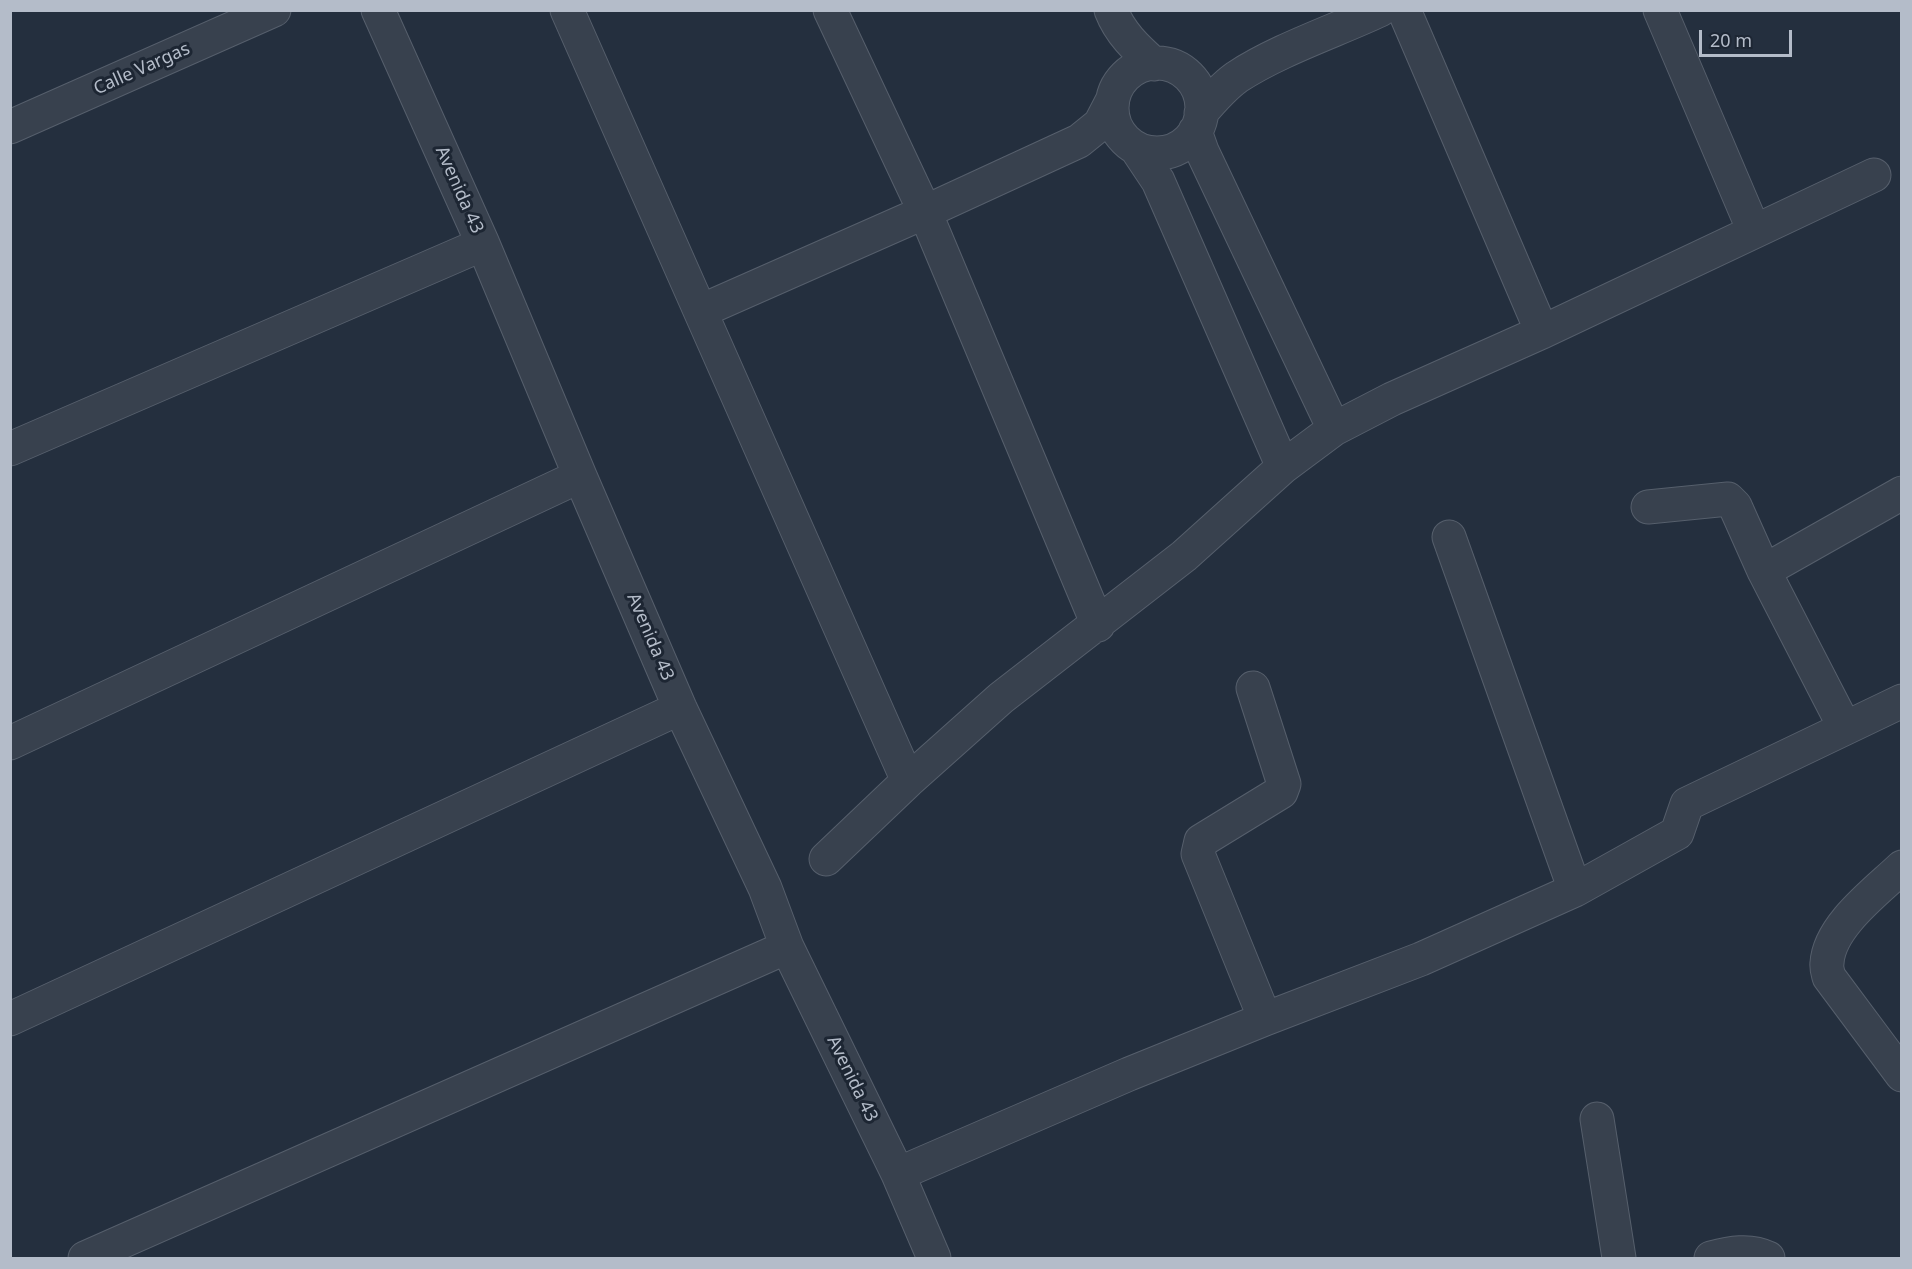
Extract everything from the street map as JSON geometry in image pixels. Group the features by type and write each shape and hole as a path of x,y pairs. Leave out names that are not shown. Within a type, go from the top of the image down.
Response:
{"street":[{"name":"Calle Vargas","path":"10,127 274,10"},
{"name":"Avenida 43","path":"378,10 483,244 680,708 765,888 787,947 898,1174 934,1258"},
{"path":"567,10 908,781"},
{"path":"830,10 925,212 1098,625"},
{"path":"701,311 1079,141 1100,124 1114,94 1128,74 1144,65 1206,74 1224,73 1269,59 1380,10"},
{"path":"1404,10 1542,332"},
{"path":"1660,10 1755,231"},
{"path":"1113,16 1126,37 1196,85 1201,103 1198,122 1202,151 1334,429"},
{"path":"1113,16 1119,50 1113,118 1116,127 1158,181 1283,467"},
{"path":"1079,141 1100,138 1132,145 1154,153 1164,153 1182,145 1214,96 1237,78 1269,59"},
{"path":"826,859 908,781 1001,698 1184,556 1283,467 1334,429 1392,399 1542,332 1874,175"},
{"path":"10,449 483,244"},
{"path":"10,743 580,476"},
{"path":"1764,571 1902,493"},
{"path":"1648,507 1728,499 1735,506 1764,571 1845,728"},
{"path":"1449,537 1575,890"},
{"path":"1253,688 1284,784 1281,792 1201,841 1198,854 1265,1019"},
{"path":"898,1174 1129,1074 1421,959 1575,890 1677,833 1687,804 1902,701"},
{"path":"10,1019 680,708"},
{"path":"1902,867 1852,914 1832,942 1827,964 1829,977 1902,1075"},
{"path":"85,1258 787,947"},
{"path":"1597,1119 1619,1258"},
{"path":"1711,1258 1734,1252 1768,1258"}]}
